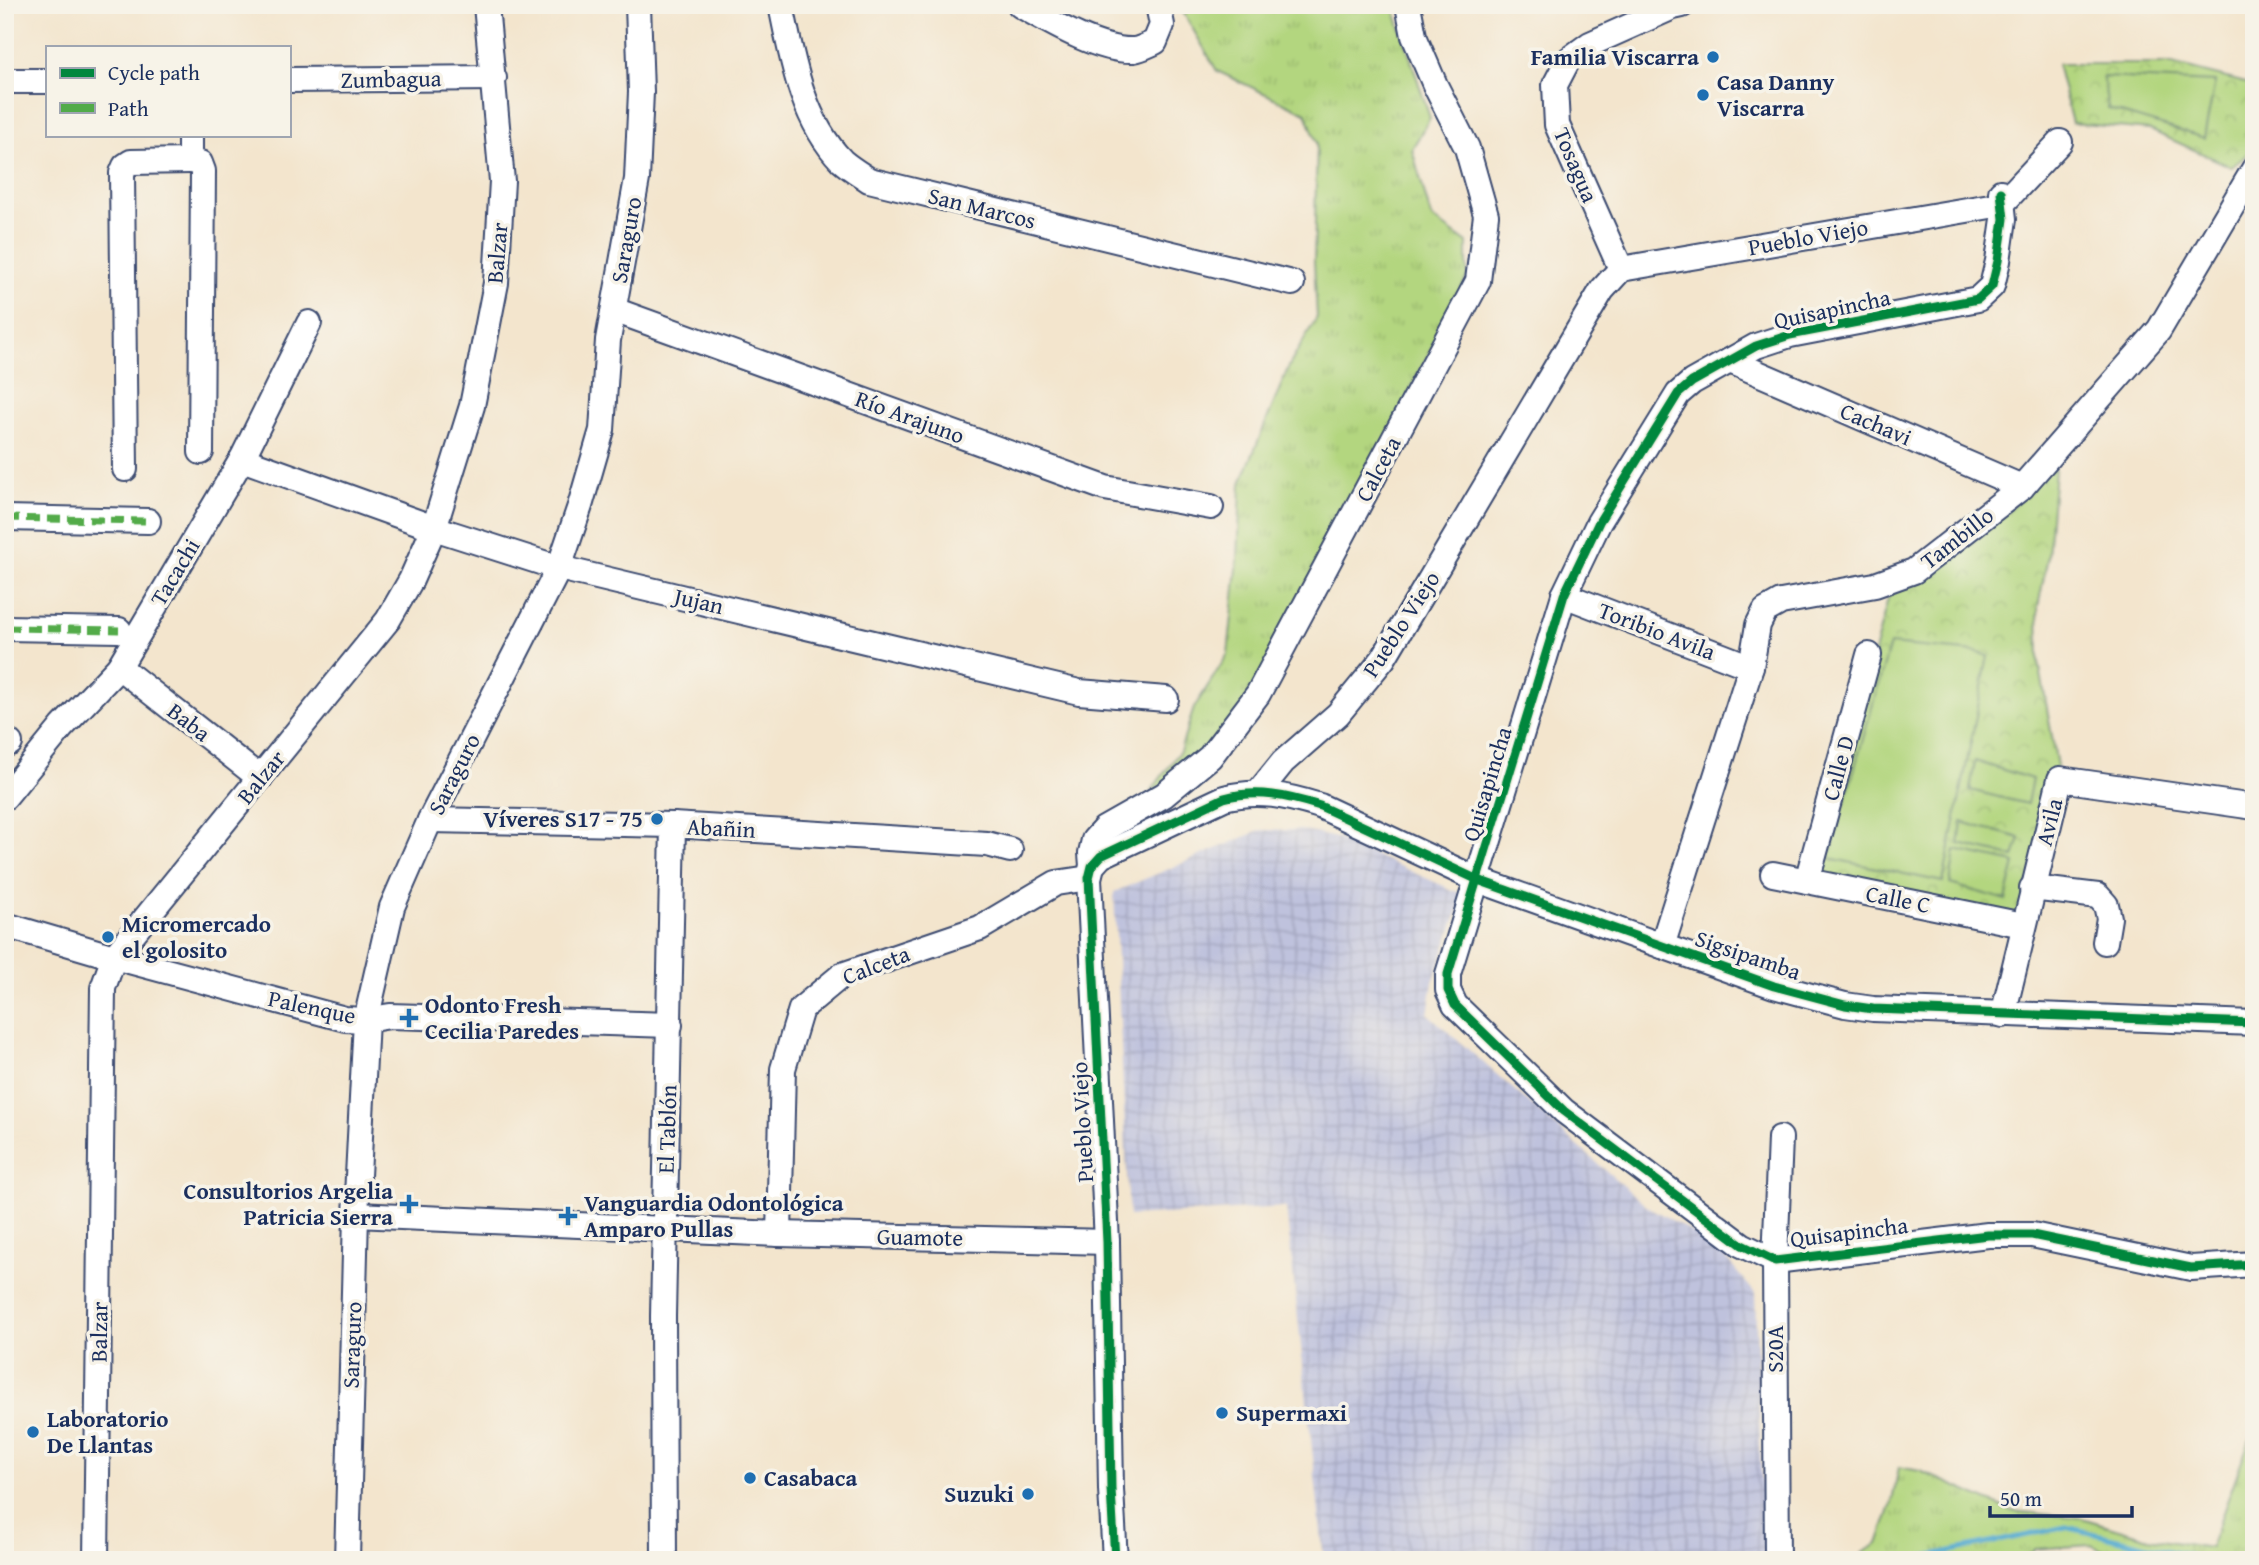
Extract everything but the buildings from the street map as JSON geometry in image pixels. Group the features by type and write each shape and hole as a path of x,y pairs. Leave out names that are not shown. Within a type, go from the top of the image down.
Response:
{"street":[{"name":"Balzar","path":"96,1560 103,988 114,957 387,620 411,580 434,528 472,406 496,283 502,181 486,5"},
{"name":"Saraguro","path":"347,1560 356,1215 366,1020 392,907 430,820 559,568 602,430 608,340 638,179 641,93 638,5"},
{"name":"San Marcos","path":"780,5 806,104 824,137 843,161 869,180 1292,283"},
{"path":"1020,5 1057,26 1110,48 1136,50 1155,42 1162,25 1157,5"},
{"name":"Calceta","path":"779,1234 783,1069 801,1010 842,975 980,928 1056,883 1091,872 1094,840 1104,829 1164,795 1210,757 1258,694 1478,281 1486,215 1466,148 1413,36 1408,5"},
{"name":"Tosagua","path":"1621,269 1557,125 1555,85 1568,60 1590,44 1682,5"},
{"name":"Zumbagua","path":"290,80 494,78"},
{"path":"5,81 46,81"},
{"path":"190,136 190,161"},
{"path":"2001,198 2060,142"},
{"path":"125,469 122,173 125,166 131,162 190,161 200,163 203,171 201,452"},
{"name":"Tambillo","path":"1662,946 1751,667 1758,625 1766,611 1781,601 1875,585 1914,571 2022,487 2159,330 2254,169"},
{"name":"Pueblo Viejo","path":"1258,793 1283,762 1338,715 1383,659 1602,290 1621,269 2001,198"},
{"name":"Quisapincha","path":"2001,198 2004,219 1992,286 1978,299 1790,335 1756,346 1692,382 1678,394 1599,522 1564,595 1448,974 1448,990 1455,1005 1564,1111 1742,1245 1775,1261 1988,1235 2032,1235 2191,1268 2254,1264"},
{"name":"Río Arajuno","path":"614,310 1105,488 1211,508"},
{"name":"Tacachi","path":"5,797 62,727 119,667 242,459 310,323"},
{"name":"Cachavi","path":"1730,361 2022,487"},
{"name":"Jujan","path":"242,459 434,528 559,568 1079,692 1166,699"},
{"path":"5,518 148,521"},
{"name":"Toribio Avila","path":"1564,595 1751,667"},
{"path":"5,628 119,630"},
{"name":"Calle D","path":"1807,881 1870,655"},
{"name":"Baba","path":"119,667 260,778"},
{"name":"Avila","path":"2003,1015 2060,779 2254,807"},
{"path":"1091,872 1101,856 1224,798 1258,793"},
{"name":"Sigsipamba","path":"1258,793 1320,806 1478,880 1774,986 1845,1005 1873,1009 2003,1015 2254,1023"},
{"name":"Abañin","path":"430,820 673,825 987,844 1010,850"},
{"name":"El Tablón","path":"664,1560 664,1228 673,825"},
{"name":"Pueblo Viejo","path":"1091,872 1107,1242 1111,1489 1115,1560"},
{"name":"Calle C","path":"1773,874 2023,925"},
{"path":"2032,888 2098,897 2106,905 2109,918 2105,942"},
{"name":"Palenque","path":"5,925 114,957 345,1018 366,1020 390,1016 670,1025"},
{"name":"S20A","path":"1777,1560 1775,1261 1780,1138"},
{"name":"Guamote","path":"356,1215 779,1234 1107,1242"}],"shaded area":[{"path":"1261,830 1301,830 1336,838 1464,895 1433,982 1428,1014 1645,1205 1713,1244 1755,1293 1764,1560 1324,1560 1286,1207 1129,1216 1114,892"}],"green space":[{"path":"1179,5 1397,5 1396,14 1430,118 1412,149 1431,217 1467,243 1467,277 1276,659 1212,752 1149,794 1180,751 1194,708 1228,654 1238,559 1241,483 1289,366 1317,317 1314,262 1317,143 1306,113 1217,71"},
{"path":"2057,64 2172,64 2250,84 2254,108 2254,148 2232,167 2150,130 2072,123"},
{"path":"2103,77 2215,82 2204,138 2108,109"},
{"path":"2048,468 2055,470 2048,556 2038,607 2039,662 2057,766 2019,919 1817,876 1889,594 1969,544 2015,504"},
{"path":"1890,644 1976,652 1988,656 1943,882 1829,858"},
{"path":"1975,761 2032,779 2027,804 1970,790"},
{"path":"1962,822 2020,838 2014,857 1959,844"},
{"path":"1955,850 2015,863 2006,900 1950,884"},
{"path":"2254,1428 2254,1560 2124,1560 2091,1545 2035,1549 2025,1560 1862,1560 1862,1553 1878,1544 1891,1506 1899,1467 1920,1471 2012,1511 2082,1518 2149,1538 2210,1548"}],"waterway":[{"path":"1908,1560 2066,1527 2207,1560"},
{"path":"2246,1560 2254,1543"}],"marked path":[{"path":"5,518 148,521"},
{"path":"5,628 119,630"},
{"path":"5,743 10,743"}],"cycle path":[{"path":"2001,192 2004,219 1998,261 1992,286 1978,299 1790,335 1756,346 1692,382 1678,394 1599,522 1564,595 1448,974 1448,990 1455,1005 1564,1111 1742,1245 1775,1261 1988,1235 2032,1235 2191,1268 2254,1264"},
{"path":"1115,1560 1111,1489 1107,1242 1089,878 1092,866 1101,856 1224,798 1249,794 1273,795 1320,806 1478,880 1774,986 1845,1005 1873,1009 2254,1023"}],"place":[{"name":"Familia Viscarra","path":"1713,57"},
{"name":"Casa Danny Viscarra","path":"1703,95"},
{"name":"Víveres S17 - 75","path":"657,819"},
{"name":"Micromercado el golosito","path":"108,937"},
{"name":"Odonto Fresh Cecilia Paredes","path":"409,1018"},
{"name":"Consultorios Argelia Patricia Sierra","path":"409,1204"},
{"name":"Vanguardia Odontológica Amparo Pullas","path":"568,1216"},
{"name":"Supermaxi","path":"1222,1413"},
{"name":"Laboratorio De Llantas","path":"33,1432"},
{"name":"Casabaca","path":"750,1478"},
{"name":"Suzuki","path":"1028,1494"}]}
